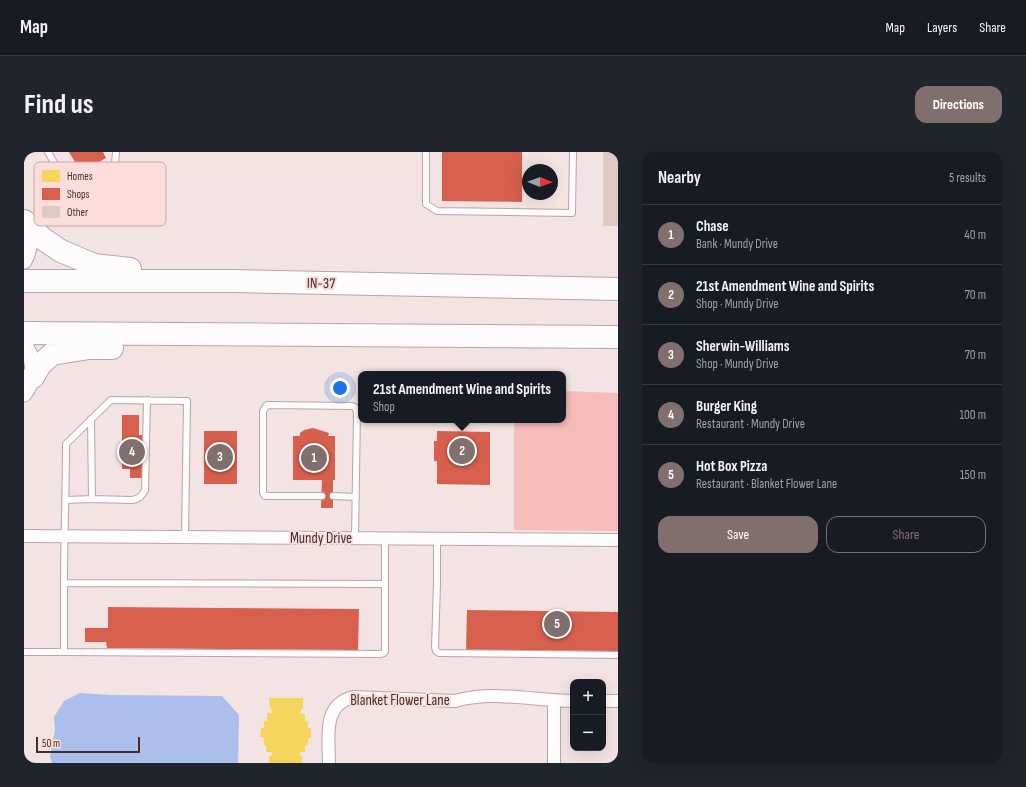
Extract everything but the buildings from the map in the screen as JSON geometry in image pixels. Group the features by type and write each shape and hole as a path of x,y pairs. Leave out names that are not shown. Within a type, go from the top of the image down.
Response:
{"highway":[{"path":"24,222 43,239 61,251 94,265 234,281"},
{"name":"IN-37","path":"24,281 234,281 618,289"},
{"path":"24,333 618,337"},
{"path":"28,385 40,365 52,354 89,348 242,348 324,335"}],"street":[{"path":"24,222 29,233 29,249 24,261"},
{"path":"24,344 32,359 28,385"},
{"name":"Mundy Drive","path":"24,536 618,540"},
{"name":"Blanket Flower Lane","path":"329,763 330,718 333,710 338,704 344,699 353,696 455,701 468,697 504,696 554,701 570,701"},
{"path":"554,701 554,763"},
{"path":"606,701 618,701"}],"lane":[{"path":"48,152 54,162"},
{"path":"115,162 116,152"},
{"path":"426,152 426,204 437,211 572,212 573,152"},
{"path":"64,652 66,444 111,400 186,401 185,537"},
{"path":"66,500 132,500 138,499 142,495 145,490 147,400"},
{"path":"322,496 265,496 263,493 263,411 267,405 355,407 357,413 355,538"},
{"path":"91,419 92,499"},
{"path":"333,496 356,497"},
{"path":"24,652 384,653 385,538"},
{"path":"437,539 435,647 436,651 439,653 618,655"},
{"path":"64,583 384,584"}],"shaded area":[{"path":"566,391 618,393 618,531 514,530 514,423 566,423"}],"water":[{"path":"80,693 110,695 222,696 239,715 238,763 52,763 50,757 55,730 54,717 64,701"}],"place":[{"name":"21st Amendment Wine and Spirits","path":"462,451"},
{"name":"Burger King","path":"132,452"},
{"name":"Sherwin-Williams","path":"220,457"},
{"name":"Chase","path":"314,458"},
{"name":"Hot Box Pizza","path":"557,624"}]}
